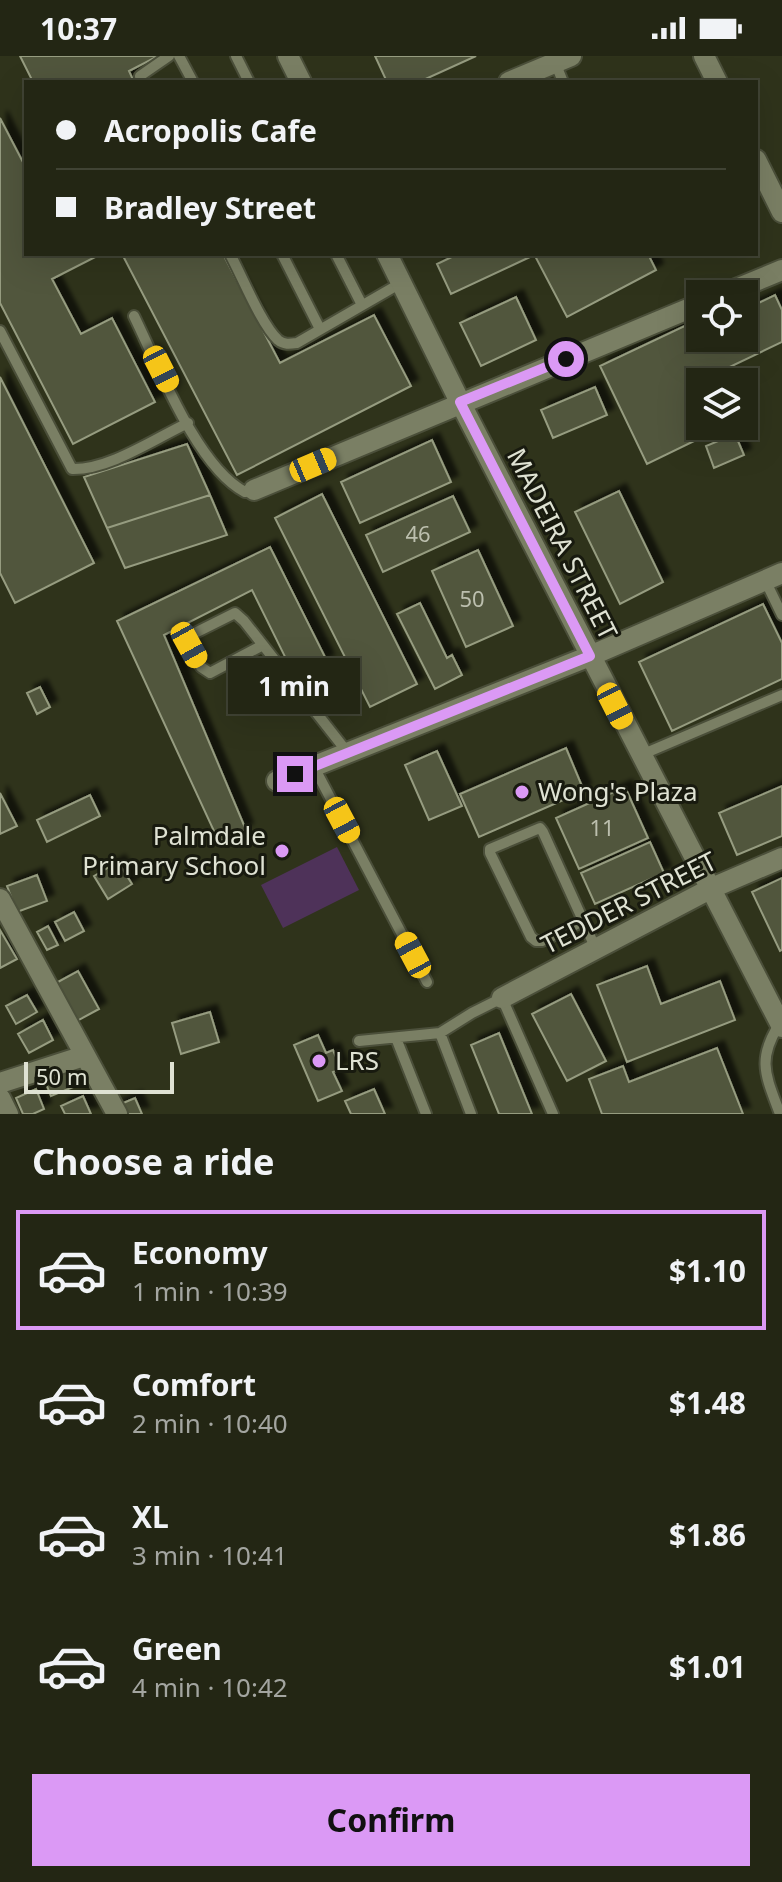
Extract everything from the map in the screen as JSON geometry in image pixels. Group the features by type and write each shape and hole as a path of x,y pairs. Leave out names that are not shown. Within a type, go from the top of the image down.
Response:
{"street":[{"path":"288,56 300,80"},
{"path":"704,56 716,80"},
{"path":"515,80 560,64"},
{"path":"758,164 782,212"},
{"name":"MADEIRA STREET","path":"388,256 781,1025"},
{"path":"758,280 782,270"},
{"path":"254,490 686,310"},
{"path":"277,781 590,656 774,576"},
{"name":"TEDDER STREET","path":"502,998 712,888 782,858"},
{"path":"0,899 117,1114"},
{"path":"0,1083 84,1056"},
{"path":"0,1098 8,1114"}],"lane":[{"path":"141,80 140,76 146,70 169,56"},
{"path":"179,56 192,80"},
{"path":"236,56 248,80"},
{"path":"231,256 268,326 278,340 286,344 297,343 401,283"},
{"path":"283,256 320,329"},
{"path":"337,256 362,305"},
{"path":"134,316 197,442 232,485 245,492 254,490"},
{"path":"0,331 72,469 86,469 106,463 188,423"},
{"path":"774,576 782,615"},
{"path":"263,645 210,673 201,667 189,645 193,634 235,613 263,645 348,753"},
{"path":"641,755 782,695"},
{"path":"314,767 427,982"},
{"path":"583,921 536,941 531,937 490,849 540,828 583,921 595,947"},
{"path":"359,1041 440,1033 502,998 553,1114"},
{"path":"780,1114 764,1072 764,1063 769,1039 781,1025"},
{"path":"440,1033 471,1114"},
{"path":"396,1038 426,1114"}],"shaded area":[{"path":"337,847 359,890 283,928 261,885"}],"building":[{"path":"20,56 158,56 129,71 133,80 32,80"},
{"path":"375,56 476,56 423,80 386,80"},
{"path":"0,118 24,164 24,256 97,256 52,279 81,334 112,318 155,402 73,444 0,303"},
{"path":"123,256 224,256 280,363 374,315 411,386 237,475"},
{"path":"454,256 530,257 451,294 437,264"},
{"path":"535,256 649,256 656,270 567,317"},
{"path":"775,295 782,310 782,342 727,368 686,368 686,440 696,440 647,464 600,366 686,325 686,352 758,352 758,303"},
{"path":"516,297 536,340 481,366 460,323"},
{"path":"0,377 94,563 15,603 0,573"},
{"path":"595,387 607,415 553,438 541,410"},
{"path":"432,440 451,482 360,523 341,482"},
{"path":"720,440 738,440 744,455 714,468 706,446"},
{"path":"187,444 210,495 107,528 84,477"},
{"path":"619,491 663,582 620,604 575,512"},
{"path":"322,494 417,684 370,707 275,518"},
{"path":"210,495 227,535 125,568 107,528"},
{"path":"453,496 470,532 383,572 366,535"},
{"path":"270,547 327,661 295,677 252,590 164,635 246,830 219,842 117,621"},
{"path":"478,550 513,626 466,647 432,571"},
{"path":"420,603 447,658 452,655 462,675 435,689 397,614"},
{"path":"763,604 782,643 782,679 672,731 639,662"},
{"path":"40,687 50,707 37,714 27,693"},
{"name":"Wong's Plaza","path":"566,748 584,791 479,837 460,794"},
{"name":"Wong's Plaza","path":"437,751 462,806 429,820 405,765"},
{"path":"782,786 782,836 737,855 719,813"},
{"path":"625,787 648,838 579,869 556,818"},
{"path":"0,793 17,826 0,834"},
{"path":"90,795 100,816 47,842 37,820"},
{"path":"650,842 664,873 595,904 581,873"},
{"path":"118,862 132,884 108,899 94,876"},
{"path":"37,875 47,901 17,912 7,886"},
{"path":"782,878 782,950 780,951 752,892"},
{"path":"74,912 84,931 65,941 55,922"},
{"path":"48,926 58,945 47,950 37,932"},
{"path":"0,930 17,959 0,968"},
{"path":"647,966 661,1004 720,981 735,1020 627,1062 597,985"},
{"path":"78,971 99,1009 77,1021 56,983"},
{"path":"571,994 606,1061 567,1081 532,1014"},
{"path":"27,995 37,1012 16,1024 6,1006"},
{"path":"210,1012 219,1042 181,1054 172,1023"},
{"path":"43,1020 53,1040 29,1053 18,1034"},
{"path":"499,1033 532,1114 499,1114 471,1045"},
{"name":"LRS","path":"318,1035 326,1053 333,1050 341,1069 333,1072 342,1091 318,1101 294,1045"},
{"path":"717,1048 743,1114 602,1114 589,1079 623,1066 629,1082"},
{"path":"70,1071 76,1086 51,1096 45,1081"},
{"path":"36,1089 44,1109 23,1114 16,1098"},
{"path":"374,1089 385,1114 351,1114 345,1101"},
{"path":"83,1096 91,1114 65,1114 61,1106"},
{"path":"135,1098 142,1114 120,1114 116,1106"}],"place":[{"name":"Wong's Plaza","path":"522,792"},
{"name":"Palmdale Primary School","path":"282,851"},
{"name":"LRS","path":"319,1061"}],"route":[{"path":"295,774 590,656 460,402 566,359"}]}
